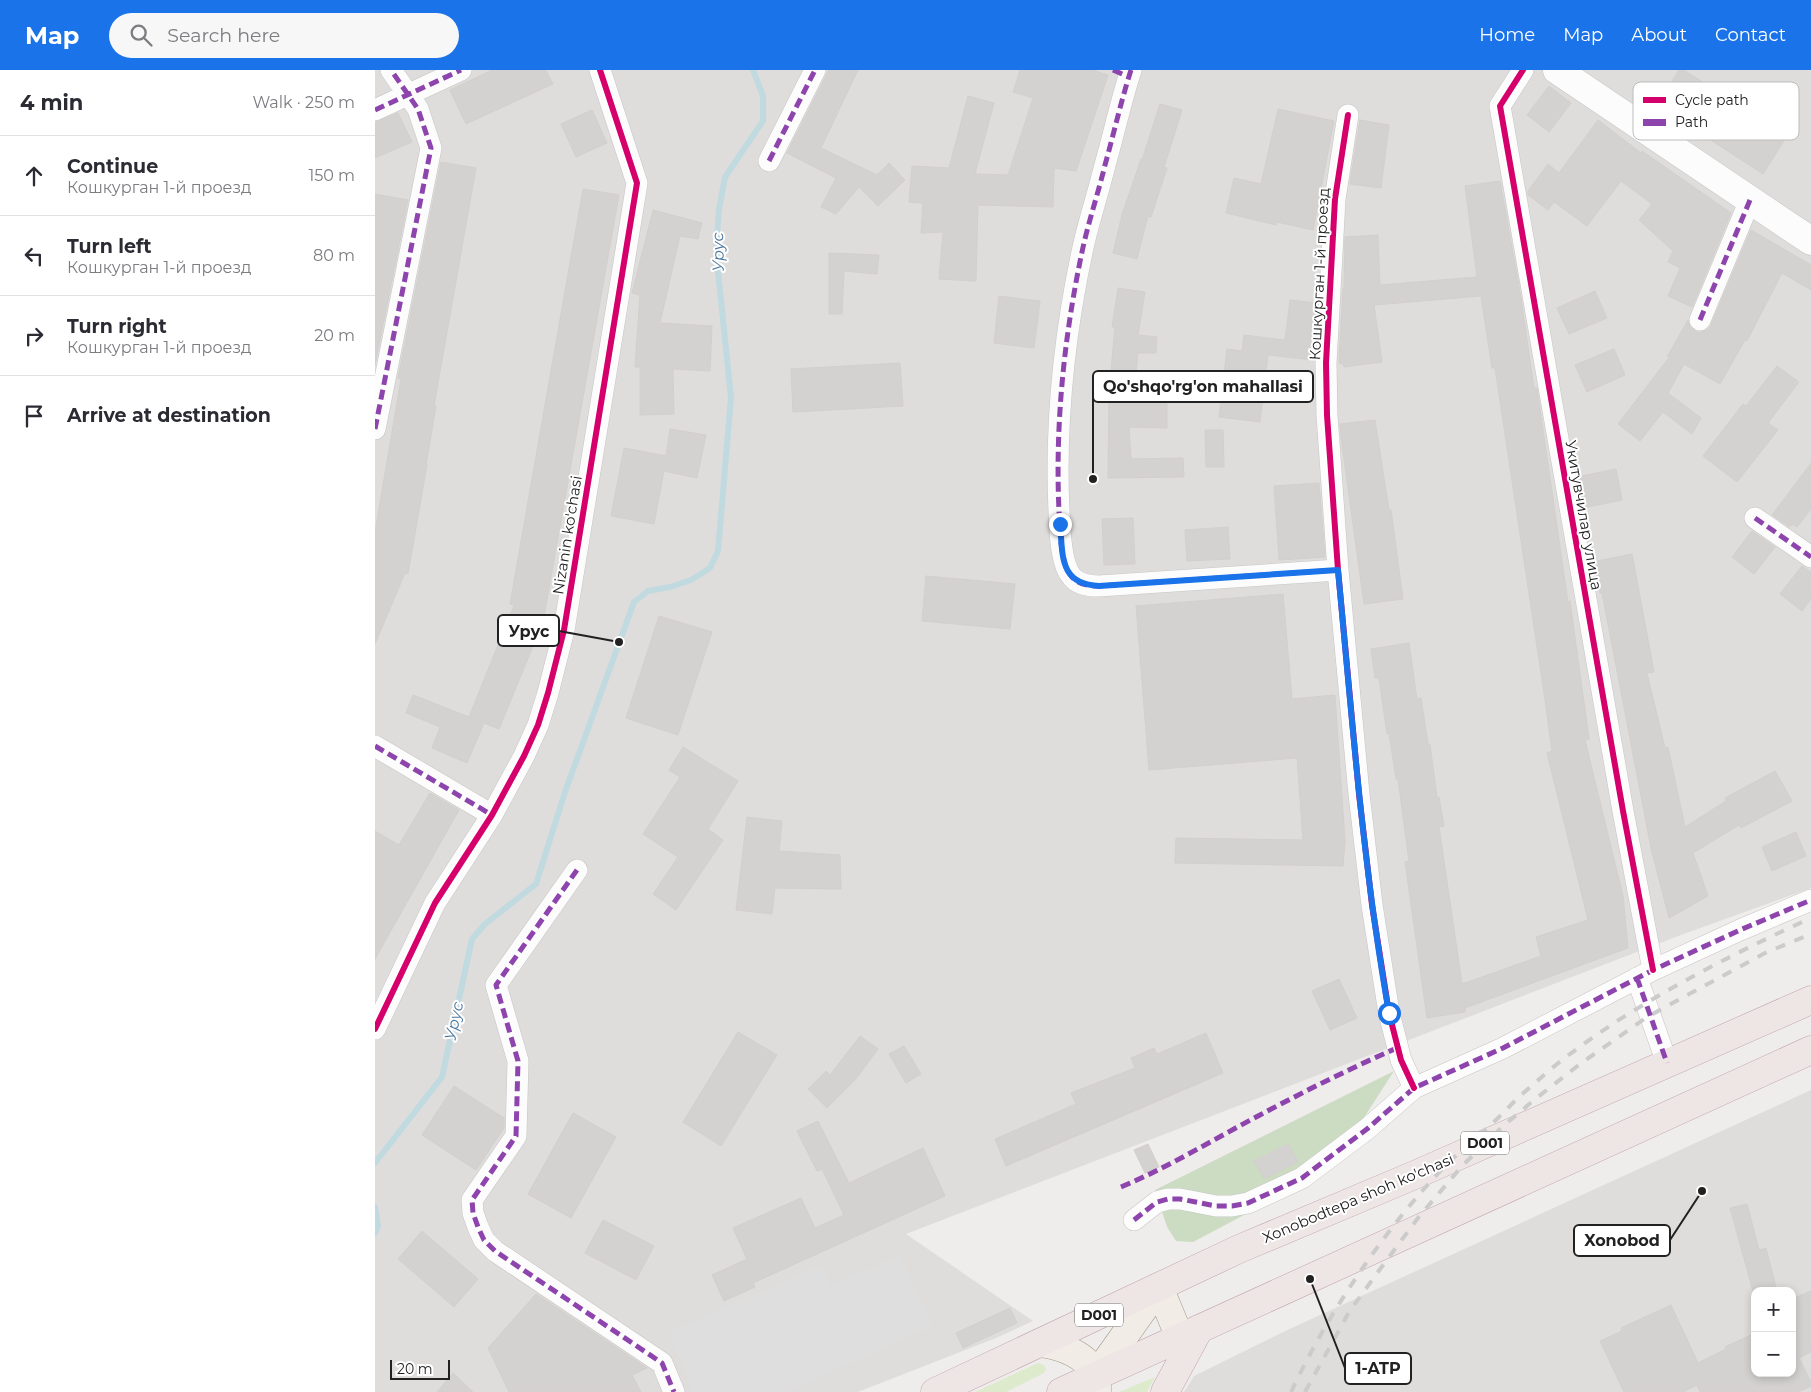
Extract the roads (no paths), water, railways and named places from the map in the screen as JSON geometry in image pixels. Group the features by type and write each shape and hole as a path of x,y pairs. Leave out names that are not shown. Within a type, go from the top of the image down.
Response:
{"highway":[{"name":"Xonobodtepa shoh ko'chasi","path":"935,1392 1239,1249 1417,1174 1811,1000"},
{"path":"1061,1392 1093,1387 1190,1334 1811,1050"},
{"path":"1165,1392 1190,1334"}],"main road":[{"path":"1093,1387 1159,1287 1190,1334"},
{"path":"1040,1343 1056,1346 1073,1353 1083,1361 1093,1387"}],"street":[{"path":"375,429 431,148 418,109 391,70"},
{"path":"375,110 461,70"},
{"name":"Nizanin ko'chasi","path":"375,1029 435,903 492,815 524,756 537,725 564,630 637,183 600,70"},
{"path":"769,161 815,70"},
{"name":"Укитувчилар улица","path":"1523,70 1500,106 1621,802 1645,974 1667,1063"},
{"path":"1557,70 1633,121"},
{"path":"1124,72 1083,250 1067,341 1062,388 1058,469 1060,524 1066,566 1073,579 1084,585 1099,586 1338,570"},
{"name":"Кошкурган 1-й проезд","path":"1348,115 1335,199 1326,363 1327,416 1338,570 1359,794 1372,905 1389,1013 1401,1060 1414,1088"},
{"path":"1661,140 1811,241"},
{"path":"1700,320 1750,200"},
{"path":"1755,518 1811,557"},
{"path":"375,746 492,815"},
{"path":"577,870 497,985 518,1061 516,1136 472,1200 473,1213 484,1240 495,1251 661,1363 674,1392"},
{"path":"1134,1220 1157,1202 1169,1199 1180,1199 1216,1206 1248,1204 1302,1178 1367,1129 1414,1088 1503,1048 1645,974 1740,930 1811,900"}],"waterway":[{"name":"Урус","path":"375,1163 442,1077 472,939 485,924 536,884 565,792 634,602 648,591 670,587 691,580 710,568 718,551 731,398 716,251 719,209 725,177 763,121 763,96 753,70"},
{"name":"Урус","path":"375,1207 378,1226 375,1233"}],"railway":[{"path":"1291,1392 1322,1332 1340,1303 1379,1245 1400,1218 1444,1167 1524,1093 1572,1052 1638,1008 1711,967 1811,918"},
{"path":"1305,1392 1349,1312 1418,1218 1462,1166 1501,1128 1580,1064 1647,1017 1765,953 1811,934"}],"place":[{"name":"Qo'shqo'rg'on mahallasi","path":"1093,479"},
{"name":"Урус","path":"619,642"},
{"name":"Xonobod","path":"1702,1191"},
{"name":"1-ATP","path":"1310,1279"}]}
